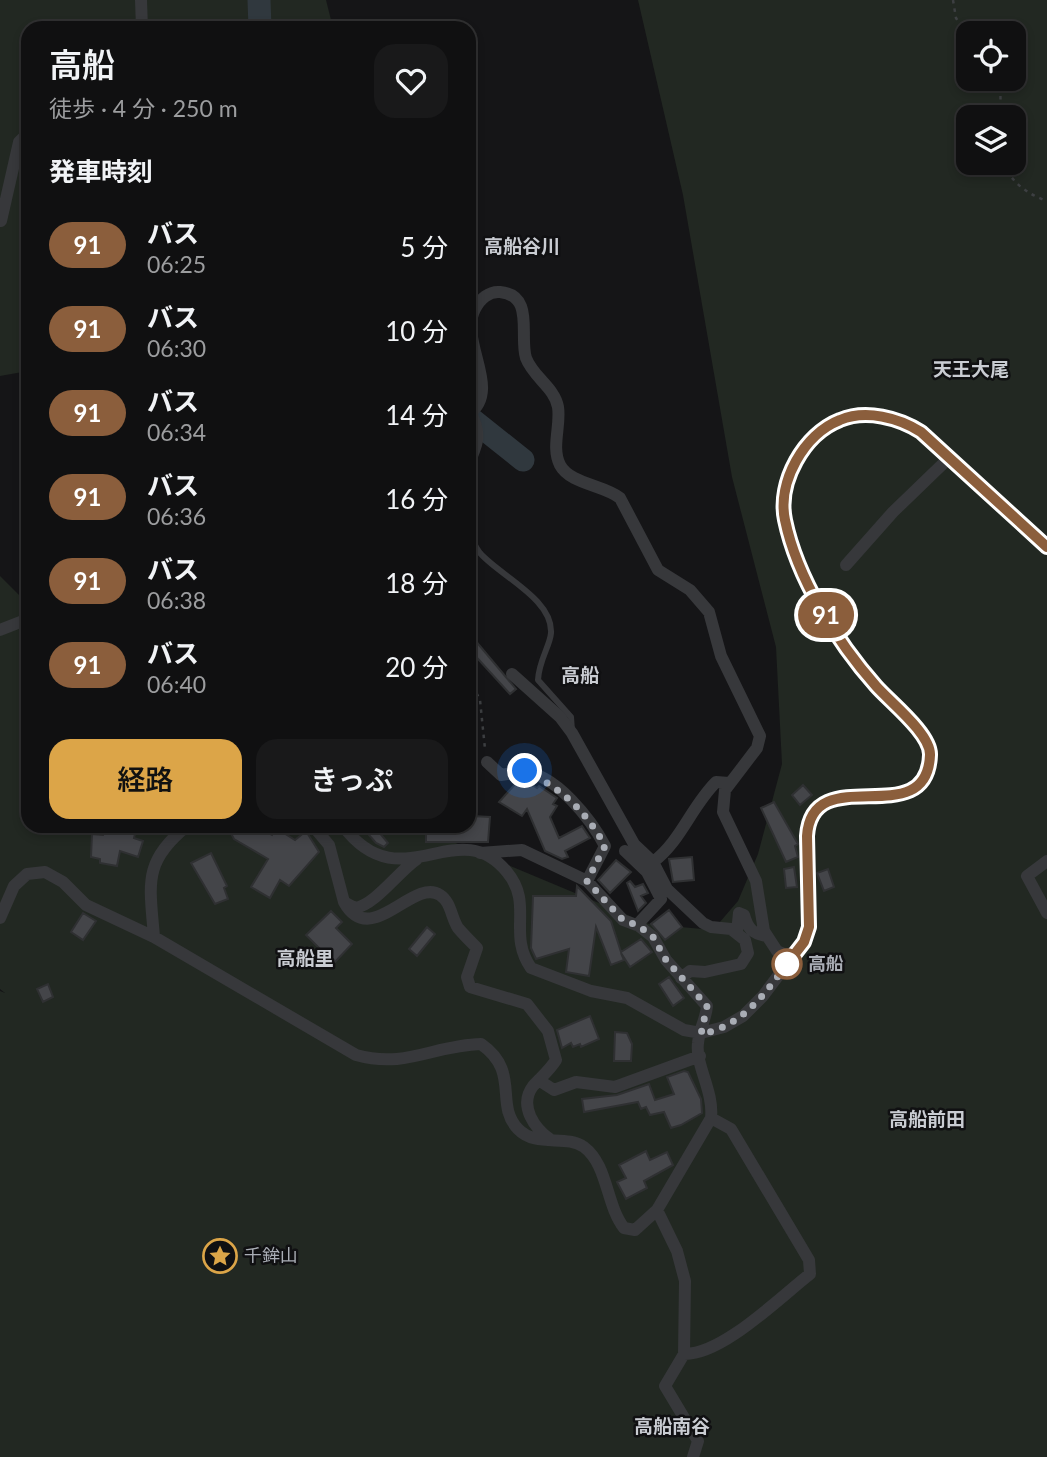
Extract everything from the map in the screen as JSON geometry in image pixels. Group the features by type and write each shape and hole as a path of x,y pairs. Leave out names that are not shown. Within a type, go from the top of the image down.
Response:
{"street":[{"path":"141,0 142,21"},
{"path":"1,221 21,140"},
{"path":"476,311 484,297 494,292 504,292 520,303 524,314 523,344 526,358 554,396 558,408 556,451 561,467 571,476 610,490 620,498 658,570 690,590 709,611 721,656 760,736 757,748 729,783 722,801 723,812 756,881 759,917 784,968"},
{"path":"476,358 483,388 481,401 476,406"},
{"path":"480,853 507,872 518,889 522,902 519,946 531,968 591,991 627,998 684,1030 701,1034 724,1027 743,1016 763,996 796,951 809,927 807,826 816,810 834,798 894,797 907,792 923,778 930,754 922,735 843,646 796,557 784,517 790,475 815,438 840,420 868,416 904,421 950,457 1047,547"},
{"path":"846,565 893,512 950,457"},
{"path":"0,630 21,621"},
{"path":"512,674 561,717 634,844 653,862 667,889 703,923 737,932 748,947 748,953 741,964 705,972 690,971 681,978"},
{"path":"487,762 501,775 525,771 553,784 591,819 605,846 587,881"},
{"path":"653,862 680,833 708,790 716,782 729,783"},
{"path":"154,937 150,885 153,864 181,833"},
{"path":"319,833 329,845 344,902 349,911 359,916 374,918 426,892 438,893 447,901 457,926 477,948 467,977 470,987 527,1004 548,1031 556,1060 533,1087 529,1113 532,1124 555,1142"},
{"path":"0,918 14,886 27,874 45,872 63,882 86,905 154,937 356,1055 380,1062 403,1060 462,1045 481,1044 501,1062 511,1116 519,1130 539,1140 582,1145 593,1157 615,1216 624,1228 635,1230 657,1210 711,1118 713,1102 697,1044 707,1006 666,960 653,937 637,925 623,920 587,881 522,850 480,853 448,849 396,861 371,854 350,833"},
{"path":"625,851 648,872 661,900 637,925"},
{"path":"344,902 355,908 367,906 396,874 420,856"},
{"path":"1047,861 1027,876 1047,914"},
{"path":"737,932 739,913 744,915 747,927 754,933 766,936"},
{"path":"777,951 786,955 796,951"},
{"path":"540,1081 554,1090 576,1082 615,1087 700,1056"},
{"path":"684,1354 699,1354 738,1334 750,1320 810,1275 809,1259 731,1129 711,1118"},
{"path":"657,1210 677,1251 685,1281 684,1354 665,1386 698,1441 693,1457"}],"lane":[{"path":"476,418 481,425 482,441 476,454"},
{"path":"476,546 480,553 529,593 549,622 551,635 539,662 538,680 571,717 572,733"}],"path":[{"path":"953,0 958,21"},
{"path":"1009,175 1019,185 1047,201"},
{"path":"476,692 480,700 487,762"}],"shaded area":[{"path":"0,0 326,0 331,21 21,21 21,372 0,376"},
{"path":"638,0 1047,0 1047,1457 0,1457 0,991 5,993 0,989 0,576 21,597 21,833 432,833 649,924 713,930 738,901 758,854 782,764 776,647 732,477 683,195"}],"building":[{"path":"476,641 516,689 510,694 476,657"},
{"path":"518,781 527,782 537,788 539,786 557,798 553,804 557,806 550,817 559,838 582,826 590,838 565,851 568,857 562,859 545,851 527,809 522,816 499,802"},
{"path":"803,785 812,795 800,805 792,795"},
{"path":"774,802 798,844 795,846 798,857 786,862 761,808"},
{"path":"476,816 490,817 488,842 426,842 426,833 476,833"},
{"path":"135,833 134,838 143,841 138,857 120,851 117,866 100,863 100,859 91,857 92,834"},
{"path":"231,833 284,833 295,840 307,833 319,852 289,886 280,880 270,898 251,887 268,859 234,839"},
{"path":"367,833 380,833 388,843 384,847"},
{"path":"211,853 227,886 224,888 228,899 215,904 191,863"},
{"path":"692,857 694,880 673,882 669,859"},
{"path":"616,860 631,872 610,893 598,880"},
{"path":"794,867 797,887 786,888 784,869"},
{"path":"828,869 834,887 824,891 817,873"},
{"path":"630,881 635,887 643,884 648,893 641,896 646,903 638,911 627,883"},
{"path":"577,886 611,921 621,952 641,939 652,952 630,967 621,953 624,960 611,965 596,927 589,976 566,972 569,949 536,959 531,948 533,896 576,896"},
{"path":"669,910 682,927 665,940 651,924"},
{"path":"331,911 342,922 336,928 352,944 334,963 306,935"},
{"path":"83,913 96,921 83,940 71,932"},
{"path":"427,927 435,934 417,956 409,949"},
{"path":"669,977 684,998 673,1006 659,984"},
{"path":"48,984 53,997 43,1002 37,989"},
{"path":"590,1016 599,1039 581,1047 580,1044 573,1047 571,1043 562,1048 557,1030"},
{"path":"615,1032 627,1033 632,1044 631,1061 614,1061"},
{"path":"688,1072 701,1099 702,1113 681,1125 671,1128 664,1112 650,1115 646,1107 641,1109 638,1102 584,1112 582,1099 617,1095 649,1084 655,1100 674,1094 667,1077"},
{"path":"646,1151 650,1160 667,1152 673,1165 644,1181 647,1188 626,1199 617,1182 626,1178 619,1165"}],"waterway":[{"path":"259,0 260,21"},
{"path":"476,423 523,460"}],"bus line":[{"name":"91","path":"787,964 804,942 811,915 807,826 811,817 822,803 834,798 894,797 907,792 923,778 930,754 929,745 922,735 876,687 843,646 796,557 784,517 786,489 796,461 815,438 840,420 868,416 904,421 921,432 1047,547"}],"place":[{"name":"高船","path":"787,964"},
{"name":"千鉾山","path":"220,1256"}],"district":[{"name":"高船谷川","path":"522,246"},
{"name":"天王大尾","path":"971,369"},
{"name":"高船","path":"580,675"},
{"name":"高船里","path":"305,958"},
{"name":"高船前田","path":"927,1119"},
{"name":"高船南谷","path":"672,1426"}],"route":[{"path":"525,771 553,784 591,819 605,846 587,881 623,920 639,926 653,937 666,960 700,995 707,1006 706,1022 701,1034 713,1032 743,1016 763,996 787,964"}]}
